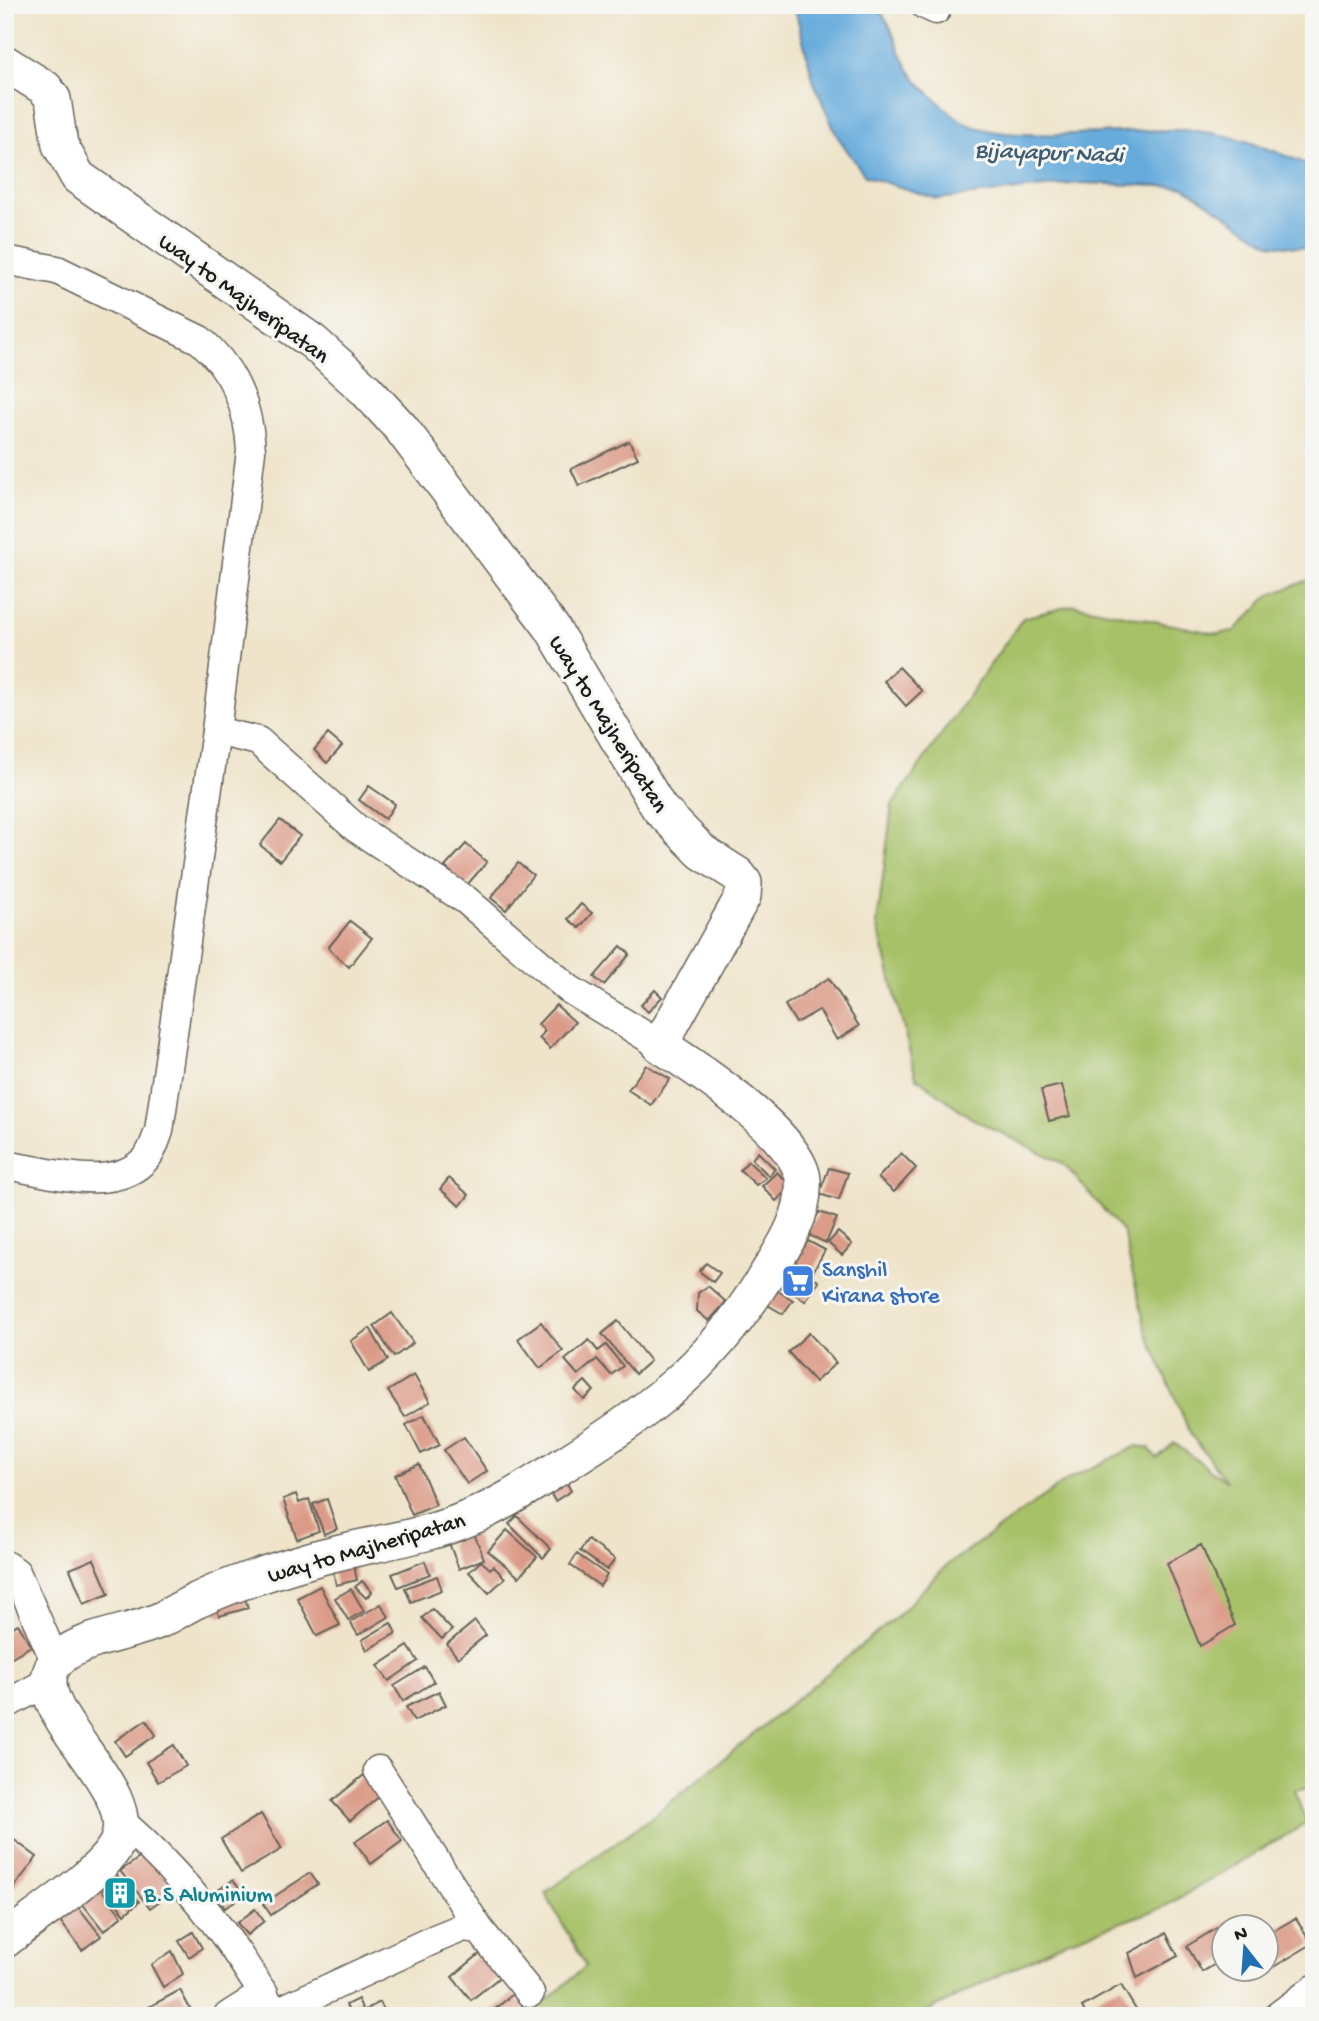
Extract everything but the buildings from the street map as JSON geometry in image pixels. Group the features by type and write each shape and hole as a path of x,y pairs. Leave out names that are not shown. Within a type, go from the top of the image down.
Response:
{"main road":[{"name":"way to Majheripatan","path":"5,63 45,88 53,99 60,145 78,177 313,342 392,418 552,628 659,807 702,852 738,875 744,883 743,896 660,1045 716,1082 785,1142 798,1161 803,1179 802,1201 792,1230 723,1339 647,1410 525,1488 470,1518 429,1532 308,1560 227,1588 158,1620 83,1645 65,1654 53,1672"},
{"path":"5,1940 108,1860 118,1841 123,1823 104,1776 55,1707 53,1672"}],"street":[{"path":"5,260 57,270 200,340 214,352 243,398 250,424 251,451 216,731 159,1131 149,1155 133,1170 113,1178 93,1178 5,1165"},
{"path":"216,731 258,741 356,828 466,900 569,989 660,1045"},
{"path":"5,1565 16,1572 53,1672 7,1701"},
{"path":"378,1770 480,1929 530,1993"},
{"path":"123,1823 178,1875 239,1953 272,2007"},
{"path":"228,2016 272,2007 464,1927 480,1929"},
{"path":"1278,2016 1314,1989"}],"green space":[{"path":"1314,578 1314,1786 1294,1790 1307,1823 1162,1908 1067,1941 919,2016 529,2016 586,1966 545,1893 656,1814 895,1618 947,1565 1070,1478 1137,1446 1149,1448 1157,1458 1174,1443 1227,1482 1191,1435 1146,1331 1123,1232 1064,1164 971,1118 916,1077 877,924 892,805 1023,618 1074,605 1218,634 1234,631 1270,595"}],"water":[{"name":"Bijayapur Nadi","path":"794,5 875,5 887,21 907,66 917,80 957,118 983,129 1037,135 1199,131 1249,142 1314,167 1314,249 1269,244 1184,187 1080,183 937,199 865,176 837,136 814,83"}],"place":[{"name":"Sanshil Kirana store","path":"798,1281"},
{"name":"B.S Aluminium","path":"120,1893"}]}
